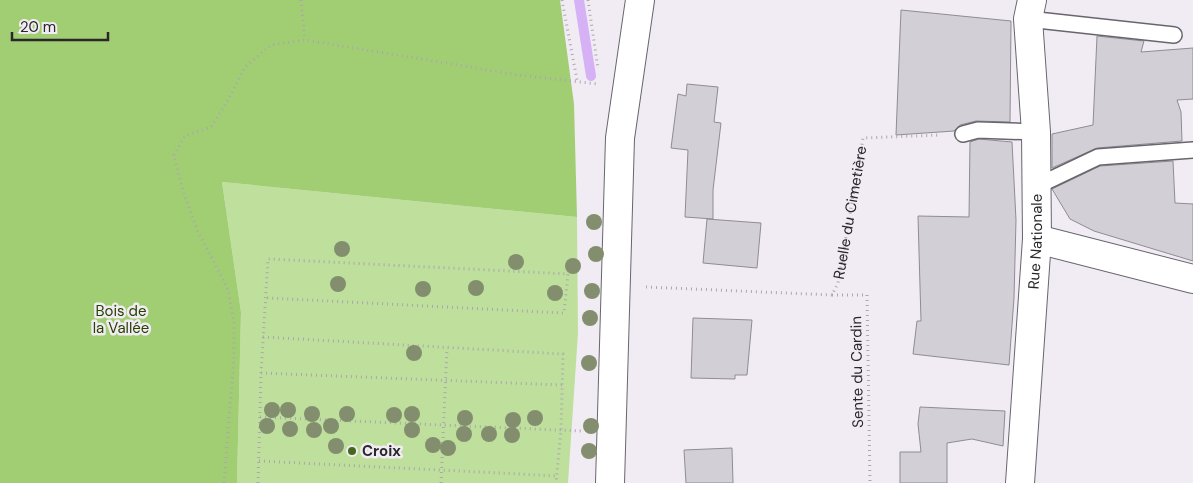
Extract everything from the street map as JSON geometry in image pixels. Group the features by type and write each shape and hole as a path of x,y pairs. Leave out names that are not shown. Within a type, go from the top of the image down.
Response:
{"street":[{"path":"610,483 620,138 640,0"},
{"name":"Rue Nationale","path":"1020,483 1038,239 1036,132 1030,9"},
{"path":"1038,239 1193,279"}],"lane":[{"path":"1030,9 1174,36"},
{"path":"963,134 978,130 1036,132"},
{"path":"1037,186 1098,157 1193,150"}],"path":[{"path":"301,0 305,40"},
{"path":"562,0 577,80"},
{"path":"224,483 234,357 232,315 228,289 197,230 183,191 174,154 185,136 211,127 227,102 245,67 270,45 305,40 520,75 601,84"},
{"name":"Ruelle du Cimetière","path":"667,288 832,295 838,283 863,138 963,134"},
{"path":"258,483 261,373 268,259 568,274 564,313 267,298"},
{"name":"Sente du Cardin","path":"832,295 867,295 870,483"},
{"path":"263,337 562,354 561,430 556,483"},
{"path":"441,483 447,348"},
{"path":"261,373 562,385"},
{"path":"260,417 612,432"},
{"path":"259,461 557,476"}],"green space":[{"name":"Bois de la Vallée","path":"0,0 560,0 574,104 577,217 222,182 241,312 237,483 0,483"},
{"path":"222,182 577,217 578,333 568,483 237,483 241,312"}],"building":[{"path":"901,10 1011,21 1010,122 976,121 960,125 954,131 896,135"},
{"path":"1097,36 1144,41 1141,52 1193,48 1193,99 1177,100 1181,112 1182,141 1097,148 1052,168 1052,134 1093,125"},
{"path":"687,84 718,87 714,122 721,123 713,190 713,219 685,217 688,150 671,148 678,94 686,96"},
{"path":"979,139 1012,142 1016,220 1014,298 1009,365 913,354 917,321 921,321 918,216 969,217 970,142"},
{"path":"1173,161 1175,203 1193,204 1193,261 1094,231 1070,219 1052,189 1100,166"},
{"path":"707,219 761,223 757,268 703,263"},
{"path":"693,318 752,320 747,375 735,375 735,379 691,378"},
{"path":"920,407 1005,411 1003,446 972,439 947,443 947,483 900,483 900,452 921,452 918,424"},
{"path":"732,448 733,483 686,483 684,450"}],"waterway":[{"path":"579,0 591,76"}],"place":[{"name":"Croix","path":"352,451"}]}
